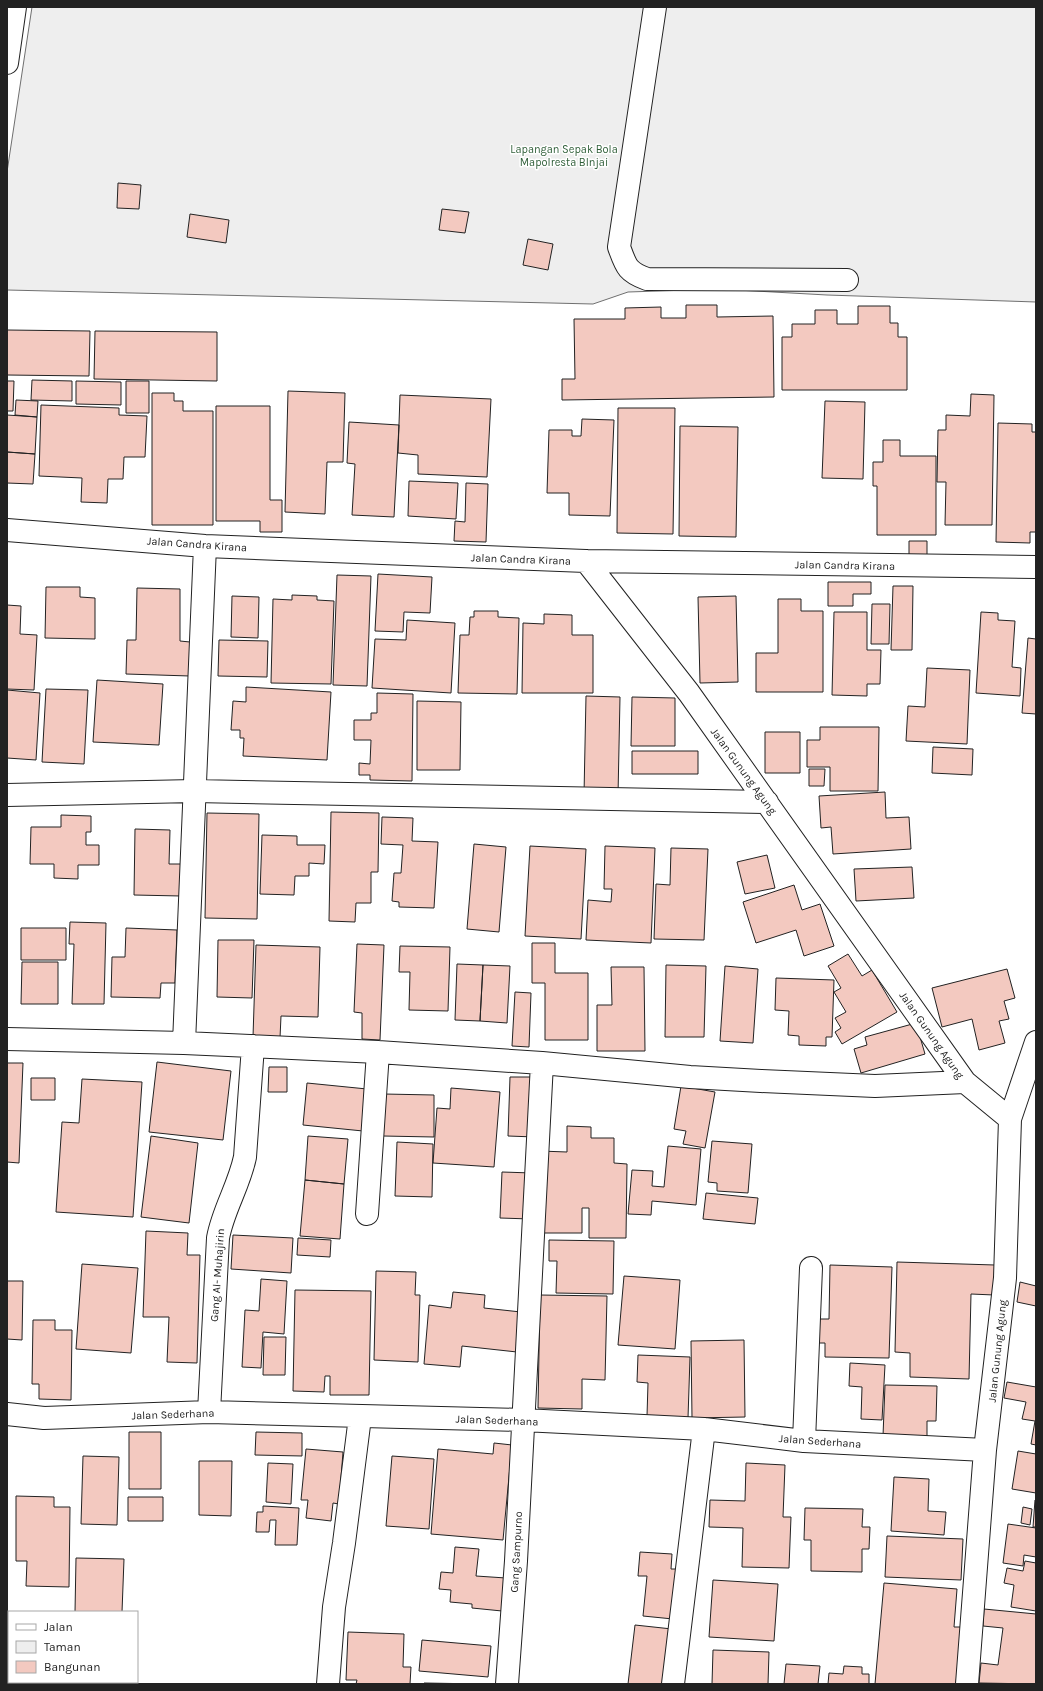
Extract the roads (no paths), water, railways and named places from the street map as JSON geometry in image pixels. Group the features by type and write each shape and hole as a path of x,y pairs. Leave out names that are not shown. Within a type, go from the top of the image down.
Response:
{"street":[{"path":"7,63 15,7"},
{"path":"655,7 619,247 625,263 633,274 647,279 847,280"},
{"name":"Jalan Candra Kirana","path":"7,530 205,546 586,561 1036,567"},
{"path":"184,1043 205,546"},
{"name":"Jalan Gunung Agung","path":"586,561 689,693 965,1082 1010,1119 1005,1278 985,1450 967,1684"},
{"path":"7,795 194,792 767,802"},
{"path":"7,1039 184,1043 378,1052 542,1063 761,1081 875,1086 965,1082"},
{"path":"1010,1119 1036,1042"},
{"name":"Gang Al- Muhajirin","path":"209,1412 218,1238 221,1221 242,1171 245,1157 253,1046"},
{"path":"367,1214 378,1052"},
{"name":"Gang Sampurno","path":"507,1684 516,1561 542,1063"},
{"path":"804,1441 810,1268"},
{"name":"Jalan Sederhana","path":"7,1414 44,1418 209,1412 523,1420 704,1429 804,1441 985,1450"},
{"path":"328,1684 334,1608 360,1417"},
{"path":"673,1684 704,1429"}],"park label":[{"name":"Lapangan Sepak Bola Mapolresta BInjai","path":"564,155"}]}
